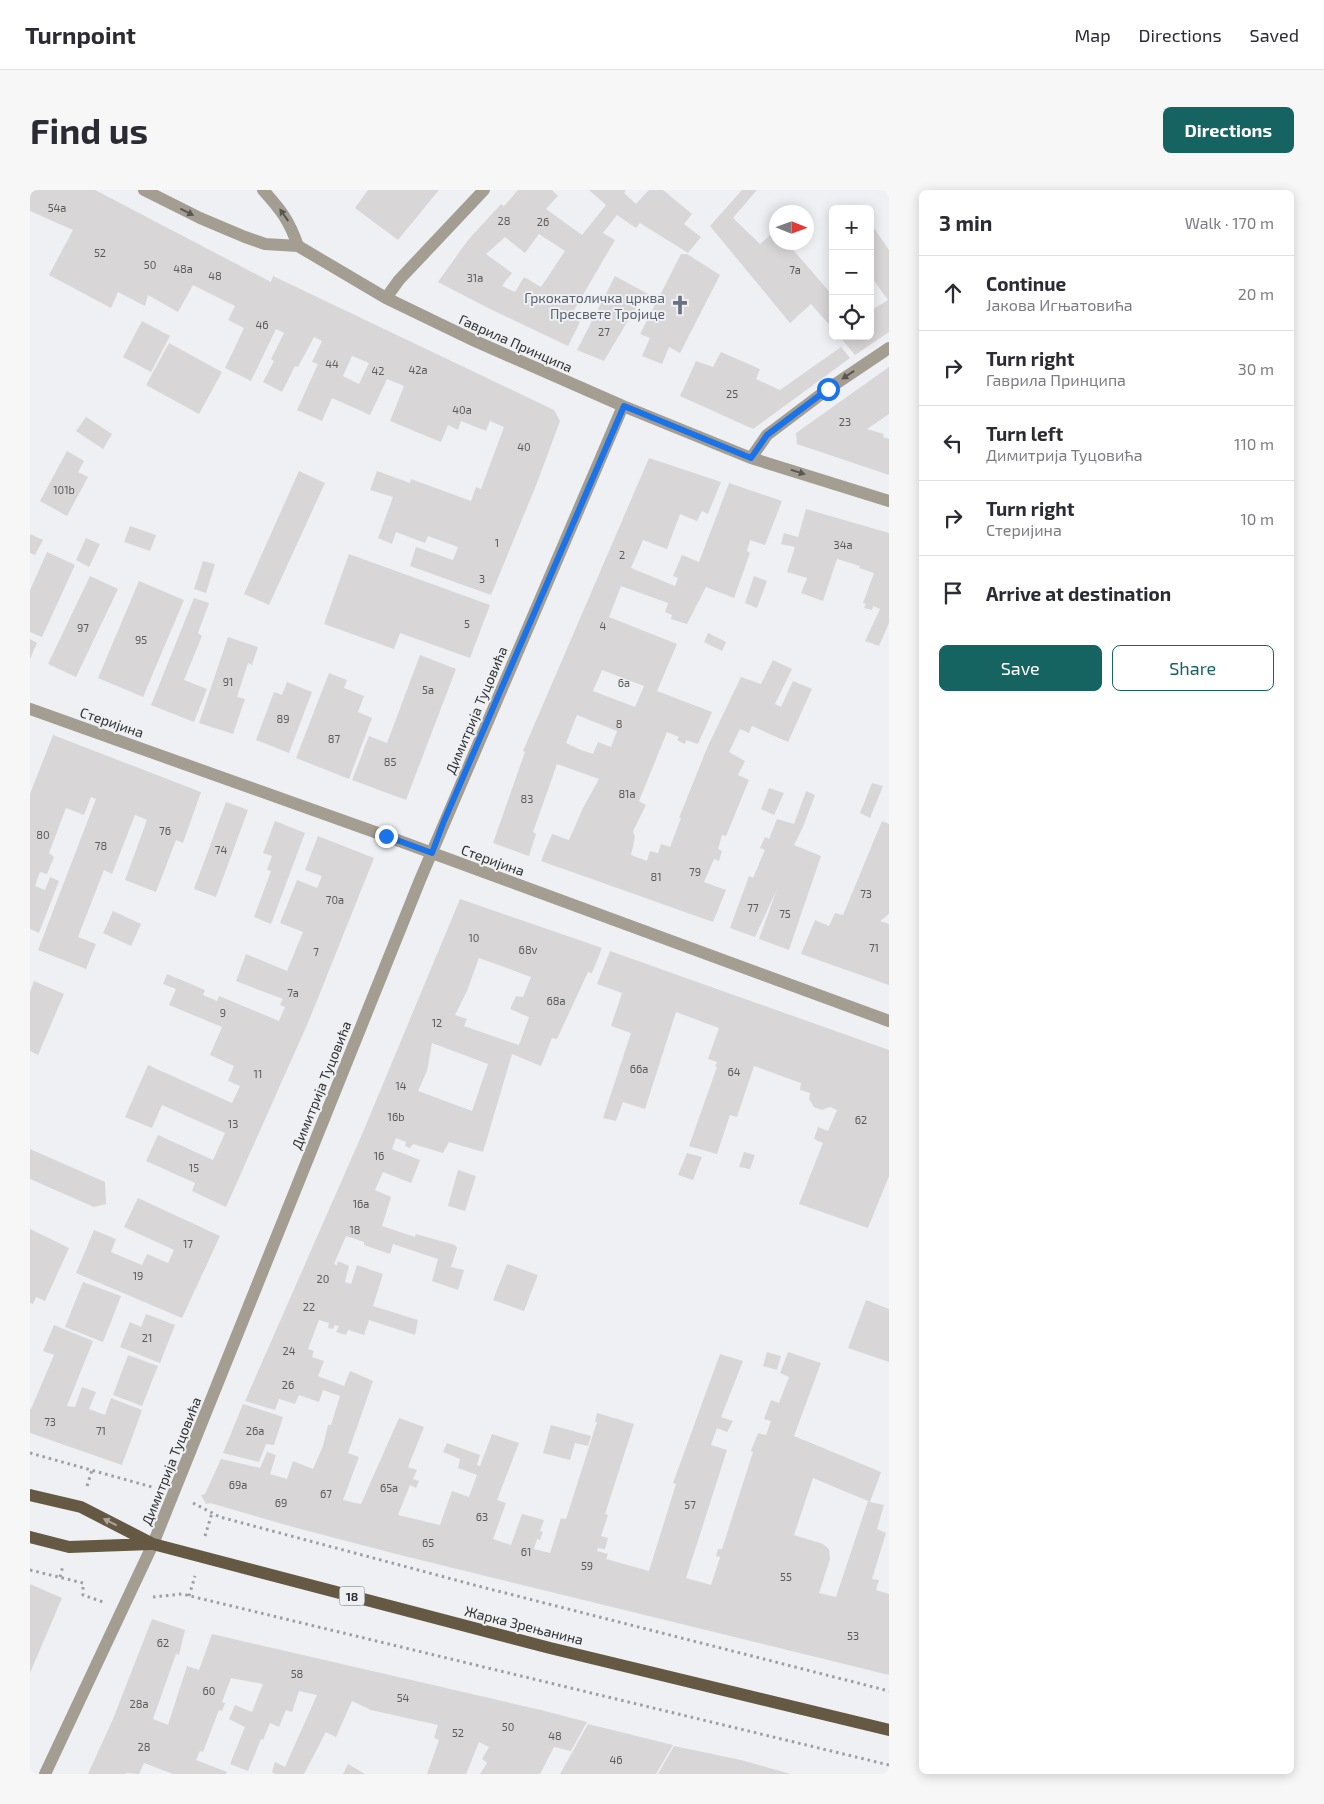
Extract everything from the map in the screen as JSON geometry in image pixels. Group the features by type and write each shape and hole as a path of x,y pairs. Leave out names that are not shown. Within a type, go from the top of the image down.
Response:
{"main road":[{"name":"Жарка Зрењанина","path":"30,1495 81,1507 153,1544 550,1648 889,1730"},
{"name":"Жарка Зрењанина","path":"30,1537 69,1547 153,1544"}],"street":[{"name":"Гаврила Принципа","path":"144,190 200,218 245,237 265,244 298,246 386,298 474,341 624,406 751,458 889,501"},
{"path":"263,190 291,225 298,246"},
{"path":"386,298 399,280 484,190"},
{"path":"751,458 767,435 828,389 889,348"},
{"name":"Димитрија Туцовића","path":"45,1774 124,1610 153,1544 444,821 624,406"},
{"name":"Стеријина","path":"30,709 432,853 889,1021"}],"path":[{"path":"30,1453 114,1475 174,1494 220,1517 478,1586 889,1691"},
{"path":"30,1570 83,1584 83,1595 124,1610"},
{"path":"146,1598 182,1594 889,1765"}],"building":[{"path":"30,190 95,190 271,282 273,276 554,410 560,421 491,595 410,566 416,547 453,560 458,547 428,536 425,543 396,532 392,544 378,538 393,497 370,490 377,471 410,483 411,479 471,501 476,487 481,489 504,427 490,421 486,431 461,421 458,430 448,425 441,442 390,421 404,386 387,379 370,415 332,398 322,421 297,410 318,364 312,362 322,341 314,337 298,367 295,366 282,392 263,382 274,361 271,359 284,333 276,329 251,381 225,368 244,328 228,320 235,306 193,285 178,312 148,295 145,306 118,292 111,308 49,275 73,230 30,211","holes":["352,356 369,363 359,384 343,376"]},
{"path":"368,190 439,190 398,240 355,208"},
{"path":"518,190 552,190 558,196 546,209 582,235 606,205 589,190 626,190 624,193 636,204 649,190 663,190 692,214 684,224 701,237 688,253 640,223 636,228 617,215 603,233 615,240 570,317 580,322 568,346 438,282 468,240 501,204 504,206","holes":["539,234 565,251 541,287 524,277 515,292 502,286 512,273 486,254 505,237 525,253"]},
{"path":"742,190 757,190 733,218 760,244 769,236 769,250 793,250 829,291 829,324 811,304 790,323 710,226"},
{"path":"874,228 889,250 889,332 855,355 842,340 874,340 874,309 888,300 874,281"},
{"name":"Гркокатоличка црква Пресвете Тројице","path":"681,254 687,254 720,275 680,353 669,347 662,364 642,356 650,338 640,334"},
{"path":"615,276 648,294 633,312 604,361 577,350"},
{"path":"142,321 170,336 151,372 123,357"},
{"path":"169,343 222,372 199,414 146,385"},
{"path":"841,347 850,358 753,429 680,396 696,361 713,367 721,352 760,369 756,379 780,390"},
{"path":"889,367 889,414 867,429 884,434 883,437 889,439 889,475 797,444 796,433"},
{"path":"86,417 112,434 103,449 76,431"},
{"path":"67,451 84,461 78,472 88,477 67,516 40,501"},
{"path":"649,458 721,482 708,514 702,511 697,521 680,514 667,549 643,540 631,568 675,586 678,578 673,576 682,555 699,562 729,483 782,501 765,545 750,540 747,551 750,553 734,598 706,587 687,624 671,619 672,615 665,612 668,603 621,586 609,617 677,644 657,691 712,712 698,744 686,740 685,744 677,740 679,737 667,732 639,801 646,805 633,831 635,837 631,855 647,861 650,851 658,853 661,844 670,847 681,818 679,818 707,748 741,677 761,684 773,660 792,669 775,704 781,707 793,681 812,689 788,742 752,726 749,733 740,729 729,752 745,761 738,775 749,780 726,836 722,835 718,849 722,851 719,861 714,859 704,882 726,890 713,922 541,861 552,834 569,840 583,808 599,779 557,764 533,832 536,834 529,856 493,843 525,752 523,751","holes":["602,670 644,686 635,707 593,691","577,715 617,731 611,747 598,742 593,754 566,743"]},
{"path":"299,471 325,483 269,605 244,594"},
{"path":"806,509 889,533 889,623 879,646 865,641 880,609 873,606 872,610 864,608 866,604 863,603 874,573 859,568 860,566 837,559 823,601 801,593 807,578 787,572 795,547 781,544 784,533 798,537"},
{"path":"130,526 156,535 150,551 124,542"},
{"path":"30,534 43,540 35,555 30,553"},
{"path":"86,538 100,544 89,567 76,560"},
{"path":"47,552 75,565 42,637 30,632 30,590"},
{"path":"349,554 490,605 470,658 400,633 394,649 324,624"},
{"path":"203,561 215,564 206,593 194,589"},
{"path":"90,576 118,589 76,677 48,664"},
{"path":"754,576 767,581 757,608 745,603"},
{"path":"139,581 184,600 143,697 98,678"},
{"path":"194,598 209,603 198,633 202,636 184,680 207,689 194,722 151,705"},
{"path":"708,633 726,642 722,651 704,642"},
{"path":"228,637 258,647 252,665 248,663 237,697 245,699 233,734 199,723"},
{"path":"30,639 37,643 30,659"},
{"path":"420,655 456,669 406,800 352,780 369,736 387,743"},
{"path":"329,673 347,680 344,688 364,696 358,712 372,718 349,779 296,758"},
{"path":"287,682 312,692 289,753 256,740 274,692 282,695"},
{"path":"53,735 201,792 183,843 176,840 156,892 125,880 147,820 135,815 112,874 104,870 78,937 96,944 86,969 38,950 96,799 91,797 84,815 66,808 49,853 54,857 47,874 40,872 35,886 45,890 50,877 59,881 39,933 30,929 30,794"},
{"path":"872,783 883,786 870,818 860,813"},
{"path":"769,788 784,793 774,815 761,809"},
{"path":"806,791 815,795 794,845 821,856 789,950 759,939 777,889 755,937 730,928 749,876 753,878 765,850 760,848 765,837 769,839 777,819 794,824"},
{"path":"226,802 248,810 216,897 194,889"},
{"path":"275,821 305,833 271,924 254,917 271,871 267,870 272,856 263,853"},
{"path":"882,821 889,824 889,914 880,921 889,924 889,985 801,954 815,920 829,926 835,913 843,915"},
{"path":"318,836 374,858 310,1018 226,1207 192,1191 195,1183 146,1161 158,1135 213,1160 225,1133 162,1105 152,1128 125,1117 148,1065 232,1103 240,1086 228,1081 234,1066 210,1055 222,1027 169,1005 176,989 163,984 167,974 205,990 203,995 217,1001 219,996 279,1021 285,1007 280,1005 283,999 236,981 246,954 287,971 303,932 280,923 297,880 317,888 322,876 305,870"},
{"path":"460,899 602,948 592,973 588,972 557,1039 552,1038 541,1066 512,1054 483,1152 449,1142 443,1153 413,1144 410,1148 405,1146 406,1142 396,1138 392,1149 420,1160 411,1183 383,1172 375,1190 391,1197 382,1226 415,1237 416,1234 455,1245 457,1248 451,1267 464,1270 458,1290 432,1281 438,1259 393,1244 390,1254 364,1245 364,1242 346,1236 334,1264 337,1265 338,1261 349,1266 345,1282 351,1284 357,1265 383,1274 373,1306 418,1320 415,1335 369,1320 364,1335 348,1330 346,1335 336,1332 339,1326 335,1325 333,1329 328,1328 329,1323 319,1320 308,1349 314,1351 312,1357 324,1361 318,1376 344,1386 350,1371 373,1381 348,1453 359,1457 343,1500 361,1504 399,1418 424,1427 408,1467 417,1470 413,1479 419,1481 416,1488 410,1485 398,1515 440,1525 452,1491 469,1497 477,1475 458,1468 460,1459 443,1452 447,1443 480,1455 477,1465 480,1466 492,1434 519,1443 497,1500 506,1503 493,1539 511,1545 522,1514 544,1520 540,1531 543,1532 540,1540 537,1539 534,1549 550,1553 561,1518 566,1519 597,1422 595,1422 597,1413 634,1424 605,1514 608,1515 601,1536 608,1538 605,1549 598,1548 597,1551 608,1554 606,1559 649,1571 676,1484 673,1483 720,1354 743,1361 721,1417 733,1421 727,1432 717,1428 711,1445 727,1450 686,1578 711,1585 720,1557 716,1556 718,1549 722,1549 753,1452 751,1451 758,1433 766,1435 771,1421 764,1419 771,1400 779,1403 789,1377 780,1373 788,1352 821,1363 794,1436 881,1472 870,1502 884,1505 877,1529 886,1533 872,1579 879,1580 876,1590 889,1594 889,1675 400,1555 210,1503 206,1504 201,1495 205,1494 221,1459 260,1468 267,1452 276,1455 270,1474 287,1479 293,1461 313,1469 323,1446 328,1425 331,1425 340,1396 323,1390 319,1402 299,1395 295,1404 279,1399 275,1410 245,1401 363,1132","holes":["479,958 531,977 523,997 516,996 510,1009 529,1017 519,1045 464,1026 467,1019 455,1015 467,991","432,1043 488,1064 472,1111 418,1091 427,1071","813,1478 868,1501 836,1597 819,1593 830,1559 829,1549 823,1544 794,1535"]},
{"path":"113,911 141,924 131,946 103,933"},
{"path":"610,951 889,1050 889,1176 868,1228 799,1204 823,1143 814,1139 818,1127 828,1131 837,1110 830,1107 822,1110 814,1107 809,1099 810,1093 800,1090 801,1083 754,1066 737,1117 730,1115 717,1154 689,1146 717,1067 715,1066 717,1062 708,1059 719,1028 676,1012 645,1109 623,1102 616,1121 603,1118 631,1033 611,1026 622,993 597,984"},
{"path":"34,981 64,994 38,1055 30,1051 30,992"},
{"path":"30,1149 105,1182 106,1204 94,1207 30,1179"},
{"path":"744,1152 755,1155 750,1169 739,1167"},
{"path":"687,1153 702,1157 693,1180 678,1175"},
{"path":"458,1170 476,1176 465,1211 448,1206"},
{"path":"138,1198 220,1236 182,1318 76,1273 94,1230 116,1239 111,1252 142,1265 147,1254 168,1263 174,1250 124,1227"},
{"path":"30,1229 69,1248 45,1301 36,1297 33,1304 30,1303"},
{"path":"507,1264 538,1275 524,1311 493,1300"},
{"path":"83,1282 121,1296 103,1342 65,1327"},
{"path":"866,1300 889,1309 889,1362 848,1348"},
{"path":"146,1314 175,1325 160,1363 120,1347 130,1322 141,1327"},
{"path":"54,1325 93,1341 67,1406 75,1407 82,1387 96,1392 89,1409 105,1415 111,1398 142,1410 122,1465 30,1433 30,1408 54,1355 43,1351"},
{"path":"767,1352 781,1356 777,1370 763,1366"},
{"path":"128,1355 158,1366 142,1406 113,1395"},
{"path":"243,1404 283,1417 274,1445 266,1444 259,1462 223,1453"},
{"path":"551,1425 591,1436 588,1446 575,1443 570,1460 543,1453"},
{"path":"30,1584 62,1598 30,1673"},
{"path":"152,1619 185,1630 179,1655 176,1654 153,1719 168,1725 187,1666 199,1670 212,1634 587,1722 571,1751 554,1747 540,1774 480,1774 487,1763 482,1759 489,1747 479,1742 466,1774 427,1774 439,1740 434,1738 438,1725 371,1710 352,1701 336,1737 326,1732 304,1774 275,1774 272,1772 275,1762 285,1767 317,1695 299,1691 292,1712 286,1710 279,1727 270,1723 263,1740 261,1739 248,1771 230,1764 245,1727 229,1719 235,1705 252,1712 263,1684 231,1678 222,1702 225,1703 222,1711 219,1710 203,1752 200,1751 196,1760 227,1772 226,1774 173,1774 144,1763 139,1774 88,1774 113,1719"},
{"path":"588,1724 673,1745 656,1774 560,1774"},
{"path":"674,1746 741,1760 791,1774 658,1774"},
{"path":"348,1764 365,1774 343,1774"}],"place":[{"name":"Гркокатоличка црква Пресвете Тројице","path":"680,305"}],"route":[{"path":"386,836 432,853 444,821 624,406 751,458 767,435 828,389"}]}
